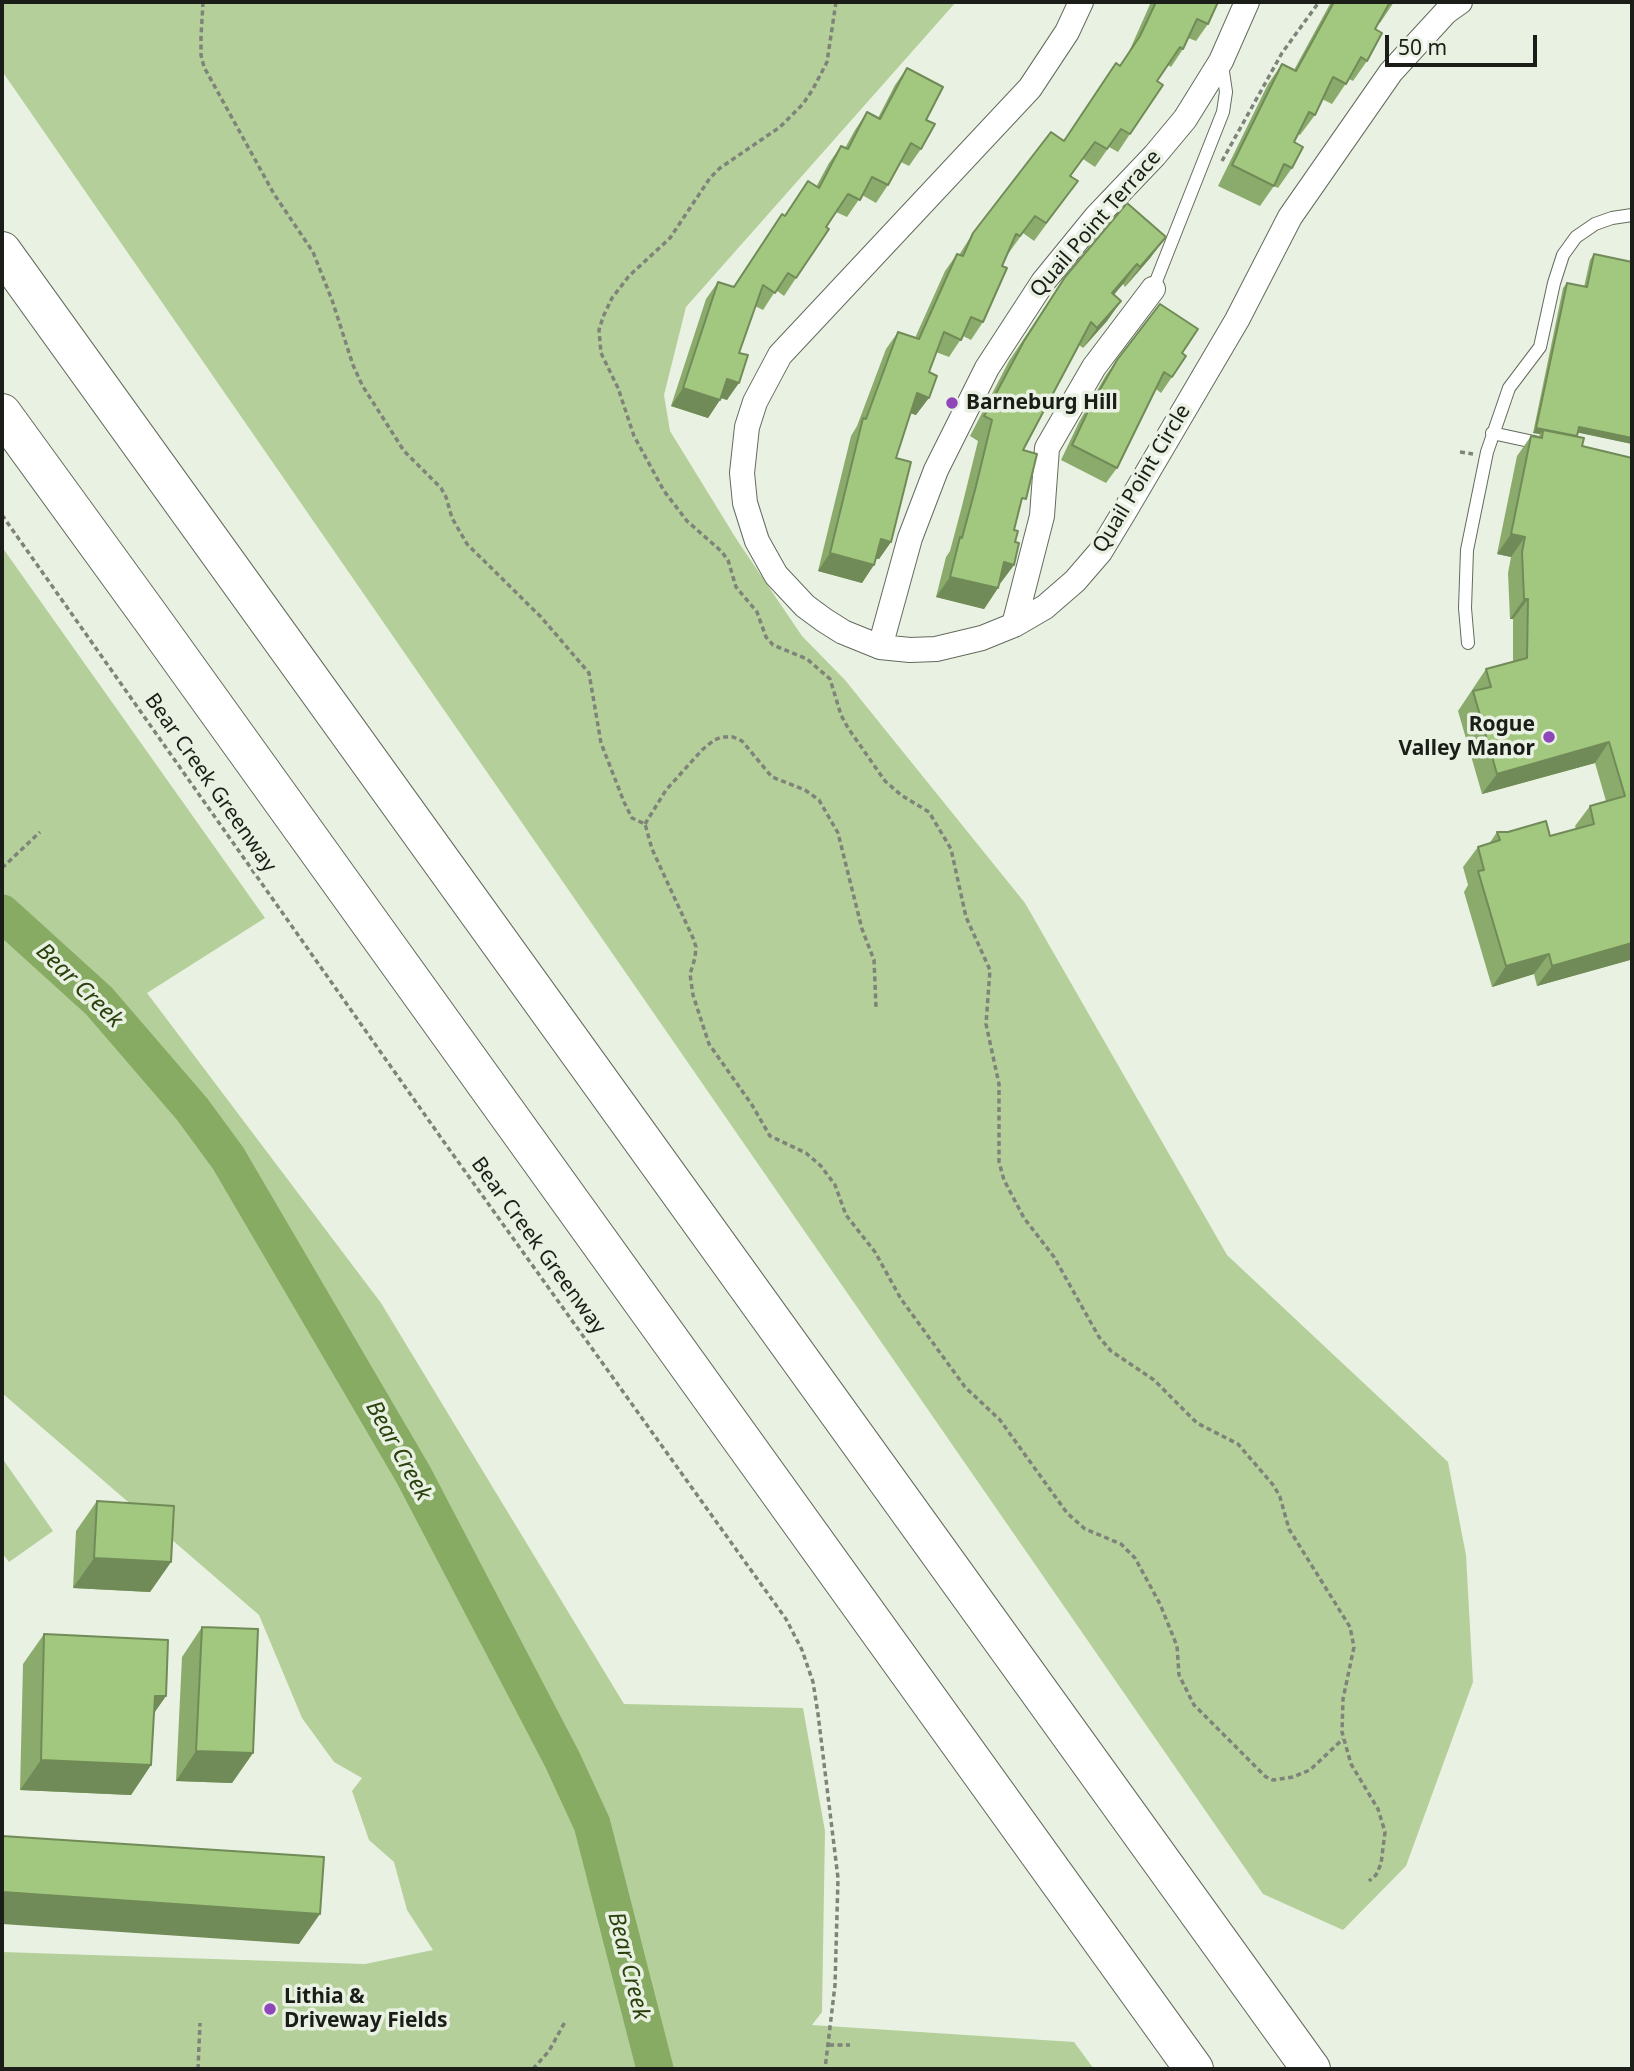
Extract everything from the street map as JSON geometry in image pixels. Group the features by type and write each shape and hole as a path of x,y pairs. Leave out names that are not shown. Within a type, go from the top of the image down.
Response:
{"highway":[{"path":"2,251 1311,2069"},
{"path":"2,413 1194,2069"}],"street":[{"name":"Quail Point Circle","path":"1081,2 1067,32 1030,88 780,355 755,402 747,427 742,473 745,503 757,541 776,575 788,590 824,620 843,632 880,647 910,650 959,645 1014,625 1045,607 1100,552 1237,320 1290,217 1391,72 1446,12 1460,2"},
{"name":"Quail Point Terrace","path":"880,647 910,538 936,470 987,368 1043,282 1096,217 1185,120 1221,61 1247,2"},
{"path":"1014,625 1042,516 1047,448 1094,367 1153,289"}],"lane":[{"path":"1153,289 1223,112 1226,92 1221,61"},
{"path":"1468,643 1465,607 1467,550 1492,433 1509,388 1540,347 1563,255 1576,237 1595,224 1632,215"},
{"path":"1492,433 1556,447"}],"path":[{"path":"203,2 201,55 204,67 274,194 313,252 362,385 404,451 441,488 452,518 467,544 541,617 589,673 601,743 627,810 632,818 645,824"},
{"path":"836,2 829,55 803,104 780,127 710,177 670,238 629,275 612,298 603,317 599,330 601,353 618,388 634,436 664,491 687,521 728,560 736,587 757,612 765,637 773,645 807,659 830,679 848,728 885,781 901,795 929,812 951,849 966,917 990,970 986,1024 999,1083 999,1161 1004,1181 1024,1218 1054,1257 1099,1337 1111,1351 1154,1380 1197,1423 1238,1444 1278,1492 1290,1529 1350,1627 1353,1657 1343,1699 1343,1740 1351,1764 1383,1820 1385,1832 1381,1864 1376,1875 1369,1881"},
{"path":"1194,185 1201,186 1225,157 1282,53 1319,2"},
{"name":"Bear Creek Greenway","path":"2,516 444,1142 786,1619 802,1650 813,1682 838,1878 837,1951 825,2069"},
{"path":"876,1007 874,960 862,929 838,833 819,800 806,790 772,777 742,741 733,737 714,740 659,799 645,824 652,849 696,947 690,974 693,995 709,1044 752,1105 770,1136 806,1153 821,1166 835,1185 846,1215 875,1252 901,1299 965,1387 1000,1420 1067,1513 1085,1529 1121,1544 1136,1558 1160,1604 1177,1646 1179,1675 1194,1705 1266,1777 1273,1780 1293,1777 1310,1770 1343,1740"},
{"path":"2,868 40,832"},
{"path":"533,2069 549,2051 566,2020"},
{"path":"198,2069 200,2023"},
{"path":"829,2045 850,2045"}],"green space":[{"path":"2,2 956,2 686,307 664,395 670,431 737,540 802,636 845,680 1025,903 1227,1255 1448,1462 1466,1555 1473,1682 1406,1866 1343,1930 1263,1894 2,71"},
{"path":"2,547 265,918 147,993 381,1303 624,1704 803,1708 825,1831 822,2012 812,2025 1074,2042 1094,2069 2,2069 2,1952 365,1964 433,1950 407,1910 394,1862 369,1840 352,1791 362,1778 334,1762 302,1718 259,1615 2,1393"},
{"path":"2,1458 53,1531 9,1562 2,1553"}],"building":[{"path":"1156,2 1218,2 1208,24 1197,19 1183,49 1180,47 1157,81 1163,85 1130,134 1121,129 1107,149 1095,142 1070,176 1078,181 1046,223 1035,216 1020,236 1016,234 1002,266 1007,268 983,322 971,317 961,340 944,332 929,372 937,376 929,398 917,393 896,458 911,462 891,542 881,539 874,565 830,553 863,418 866,419 898,332 919,339 957,254 963,256 973,233 1051,132 1064,141 1116,63 1120,66 1140,36"},
{"path":"1334,2 1390,2 1375,29 1382,33 1367,61 1361,57 1346,84 1333,77 1315,115 1309,112 1294,142 1303,147 1292,168 1284,164 1274,186 1232,165 1282,64 1296,71"},
{"path":"907,68 943,87 926,120 935,124 921,149 911,143 888,185 872,177 860,200 848,194 826,227 829,229 796,278 788,273 775,293 763,285 739,353 748,355 739,383 727,379 720,400 683,388 718,282 734,287 782,214 785,216 808,181 819,188 841,146 848,149 867,112 880,119"},
{"path":"1127,203 1166,237 1140,267 1137,264 1112,293 1121,301 1097,328 1091,322 1023,450 1037,454 1026,499 1022,498 1014,530 1018,531 1015,542 1019,543 1014,565 1004,562 998,588 950,577 992,420 984,416 1024,341 1065,277"},
{"path":"1594,254 1632,262 1632,438 1579,427 1577,436 1536,428 1567,283 1587,287"},
{"path":"1160,304 1198,329 1182,353 1186,356 1172,377 1164,372 1117,468 1072,445 1117,360"},
{"name":"Rogue Valley Manor","path":"1543,430 1584,438 1582,446 1632,458 1632,943 1552,966 1549,954 1506,966 1478,871 1484,870 1478,847 1500,840 1497,832 1508,832 1546,821 1550,836 1594,824 1590,806 1625,796 1609,742 1497,774 1473,691 1491,687 1486,669 1527,658 1528,599 1524,599 1522,552 1525,537 1511,534 1531,436 1542,438"},
{"path":"97,1501 174,1506 171,1562 94,1558"},
{"path":"202,1627 258,1629 253,1753 196,1751"},
{"path":"44,1634 168,1640 166,1696 155,1696 151,1765 41,1760"},
{"path":"2,1836 324,1857 320,1914 2,1892"}],"waterway":[{"name":"Bear Creek","path":"2,913 99,1001 192,1109 228,1158 413,1474 562,1759 592,1824 655,2069"},
{"name":"Bear Creek","path":"2,918 5,915"}],"place":[{"name":"Barneburg Hill","path":"952,403"},
{"name":"Rogue Valley Manor","path":"1549,737"},
{"name":"Lithia & Driveway Fields","path":"270,2009"}]}
